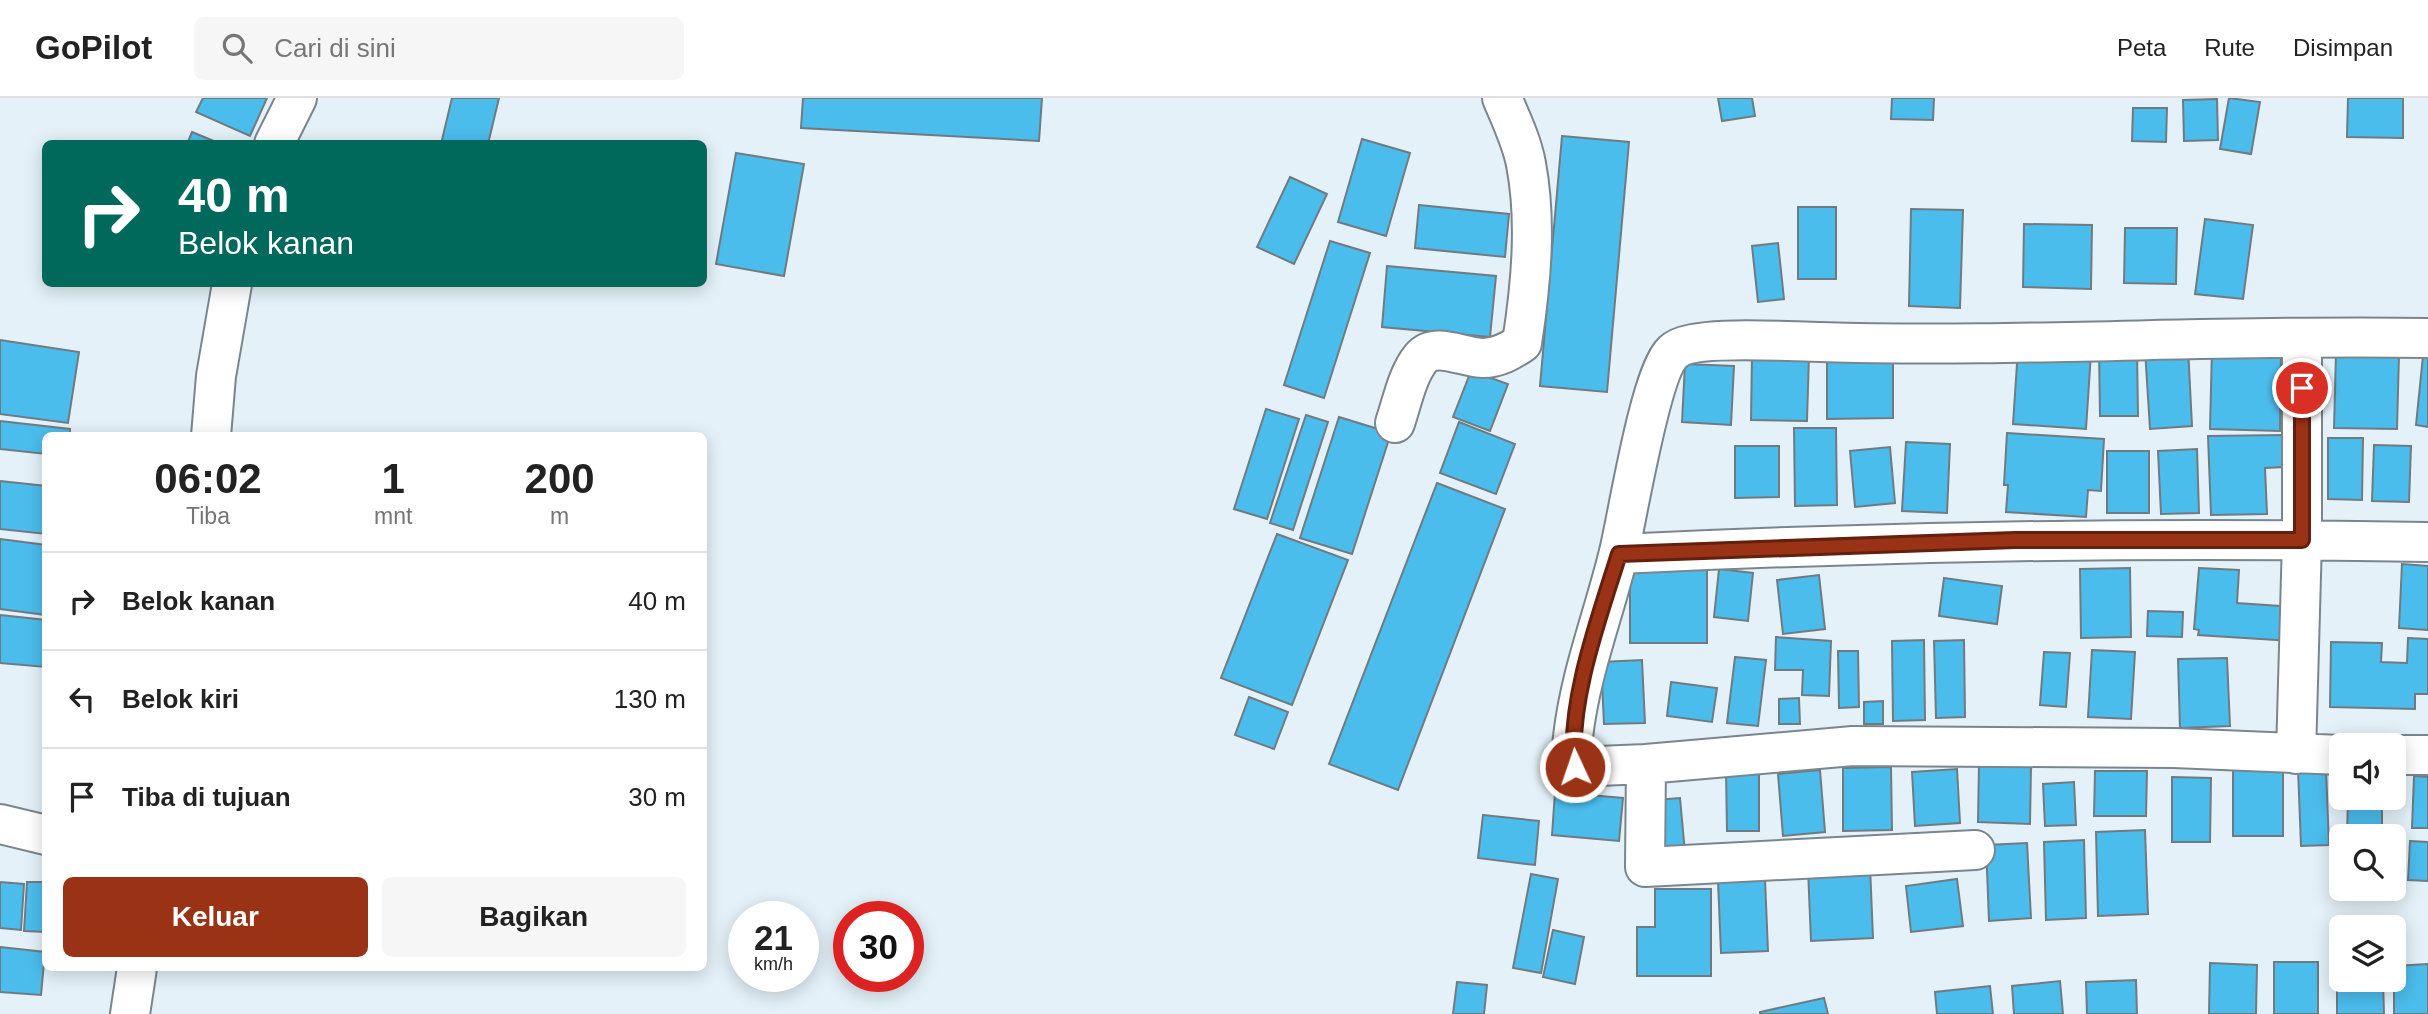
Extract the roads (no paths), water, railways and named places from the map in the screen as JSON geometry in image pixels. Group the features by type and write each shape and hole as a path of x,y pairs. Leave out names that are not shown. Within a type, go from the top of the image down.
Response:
{"street":[{"path":"276,140 297,98"},
{"path":"1395,423 1415,367 1423,355 1436,350 1483,358 1507,354 1522,343 1528,304 1532,218 1526,163 1502,98"},
{"path":"211,432 216,376 231,287"},
{"path":"2296,754 2302,540 2302,338"},
{"path":"2329,755 2174,748 1853,746 1646,764 1575,767 1572,741 1600,615 1619,554 1657,388 1673,351 1687,343 1738,341 1944,344 2428,338"},
{"path":"1619,554 2015,540 2428,542"},
{"path":"2406,755 2428,755"},
{"path":"1646,764 1645,867 1975,850"},
{"path":"0,824 42,834"},
{"path":"130,1014 137,971"}]}
